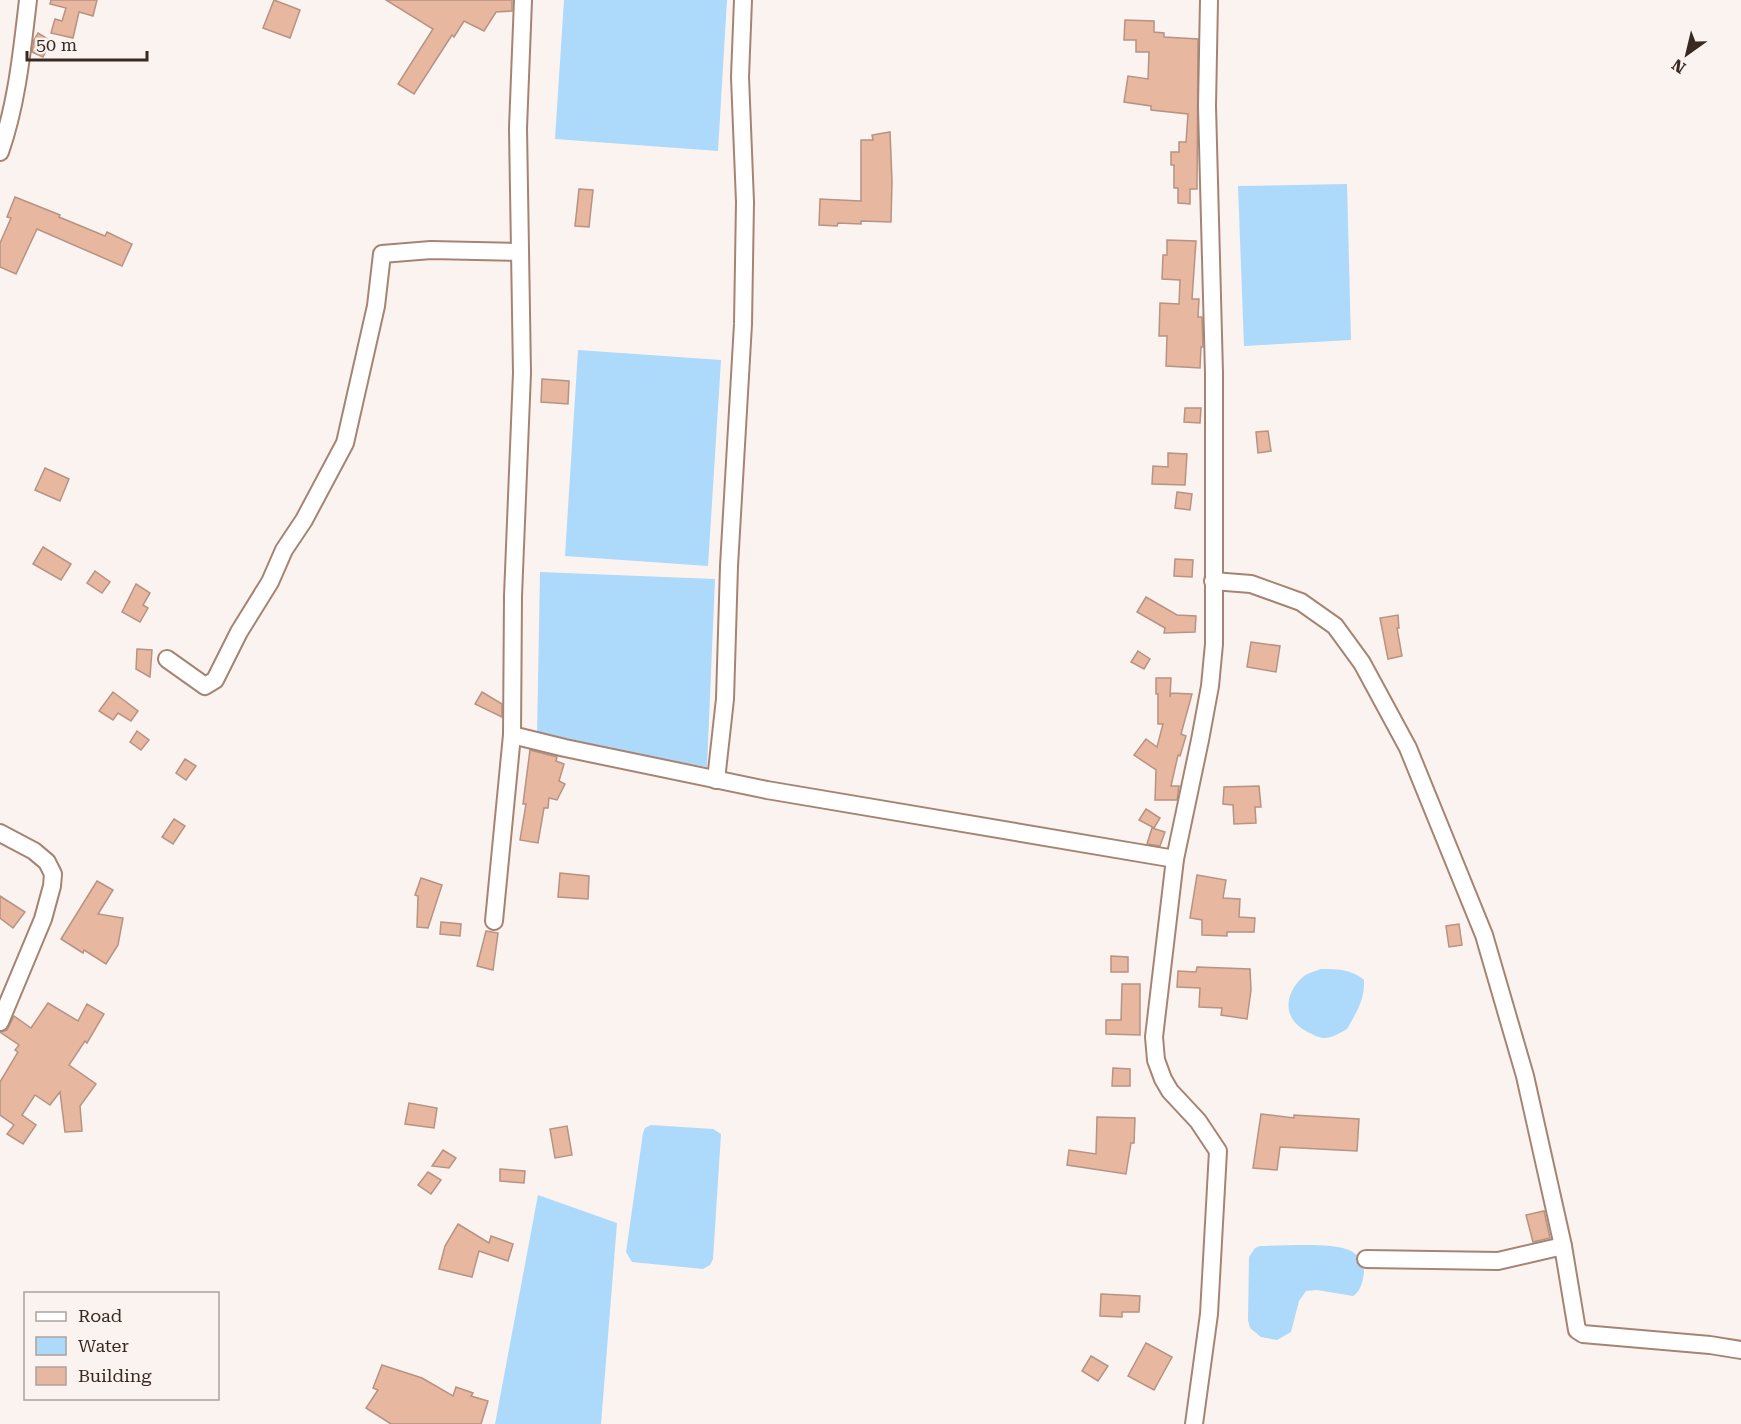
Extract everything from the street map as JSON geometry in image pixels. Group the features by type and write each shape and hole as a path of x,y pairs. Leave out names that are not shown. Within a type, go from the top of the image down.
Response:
{"street":[{"path":"0,152 7,132 21,58 28,0"},
{"path":"494,921 512,735 513,596 522,373 518,128 523,0"},
{"path":"716,780 725,699 729,566 743,324 745,202 740,77 743,0"},
{"path":"1194,1424 1209,1314 1218,1151 1198,1121 1170,1091 1156,1060 1154,1037 1175,859 1210,686 1214,644 1214,373 1207,106 1209,0"},
{"path":"167,659 205,686 215,680 239,632 270,582 284,550 304,520 345,443 376,306 382,254 431,250 519,252"},
{"path":"1213,581 1251,584 1301,602 1335,626 1362,663 1408,748 1484,935 1525,1076 1563,1246 1577,1330 1583,1334 1710,1345 1741,1350"},
{"path":"512,735 716,780 1175,859"},
{"path":"0,833 34,851 47,862 53,874 43,919 0,1022"},
{"path":"1366,1259 1498,1260 1563,1246"}],"water":[{"path":"564,0 727,0 718,151 555,139"},
{"path":"1347,184 1351,340 1244,346 1238,186"},
{"path":"578,350 721,360 708,566 565,556"},
{"path":"540,572 715,579 707,767 537,737"},
{"path":"1321,969 1349,972 1364,980 1357,1012 1347,1029 1324,1038 1315,1036 1298,1026 1288,1005 1292,990 1297,983 1306,975"},
{"path":"651,1125 713,1129 721,1134 713,1259 710,1265 703,1269 632,1262 626,1252 643,1133 645,1128"},
{"path":"538,1195 617,1223 601,1424 495,1424"},
{"path":"1318,1245 1349,1250 1358,1256 1363,1265 1361,1286 1353,1296 1317,1290 1306,1291 1299,1301 1291,1332 1277,1340 1261,1337 1250,1328 1248,1320 1249,1257 1255,1248"}],"building":[{"path":"51,0 97,0 93,16 79,12 73,38 51,33 55,19 62,21 66,8 50,4"},
{"path":"274,0 300,10 290,38 263,28"},
{"path":"386,0 512,0 512,11 496,12 484,31 464,21 454,37 452,35 414,94 398,84 433,29"},
{"path":"1125,20 1154,21 1154,32 1164,33 1164,37 1198,39 1197,189 1190,189 1190,204 1178,203 1178,188 1174,188 1174,165 1171,165 1171,152 1179,152 1179,142 1186,142 1188,114 1151,110 1151,106 1124,102 1128,76 1148,79 1149,52 1136,52 1136,40 1124,40"},
{"path":"38,33 51,41 43,57 32,52"},
{"path":"890,132 891,222 861,221 861,224 819,225 820,199 861,201 861,140 873,140 872,135"},
{"path":"579,189 593,190 589,227 575,226"},
{"path":"15,197 105,236 107,232 132,244 122,266 37,229 16,274 0,267 0,243 11,218 7,217"},
{"path":"1167,240 1196,241 1192,299 1199,299 1198,317 1202,317 1203,347 1201,347 1200,368 1166,366 1167,336 1159,336 1160,303 1179,304 1180,280 1162,279 1163,255 1167,255"},
{"path":"542,379 569,381 568,404 541,402"},
{"path":"1185,408 1201,408 1200,423 1184,422"},
{"path":"1268,431 1271,451 1258,453 1256,432"},
{"path":"1168,453 1187,454 1185,485 1152,484 1153,466 1168,467"},
{"path":"45,468 69,479 60,501 35,490"},
{"path":"1177,492 1192,494 1190,510 1175,508"},
{"path":"43,547 71,564 61,580 33,564"},
{"path":"1175,559 1193,560 1192,577 1174,576"},
{"path":"95,571 110,582 102,593 87,583"},
{"path":"136,584 150,593 143,605 148,608 140,622 122,612"},
{"path":"1146,597 1177,615 1196,616 1195,632 1164,633 1165,628 1137,612"},
{"path":"1398,615 1399,628 1397,628 1402,656 1388,659 1380,618"},
{"path":"1251,642 1280,646 1276,672 1247,667"},
{"path":"137,649 152,650 150,677 136,669"},
{"path":"1138,651 1150,659 1144,669 1131,662"},
{"path":"1156,678 1171,678 1170,697 1171,693 1192,694 1181,734 1186,736 1180,756 1178,755 1171,786 1179,786 1177,800 1155,800 1156,770 1134,755 1146,739 1157,747 1163,724 1158,724"},
{"path":"113,692 138,711 131,721 118,713 113,720 99,711"},
{"path":"482,692 502,704 502,717 475,704"},
{"path":"137,731 149,740 141,750 130,742"},
{"path":"530,750 557,757 556,761 564,764 559,781 565,784 557,800 549,798 548,808 544,808 538,843 520,840 526,804 523,804"},
{"path":"185,759 196,766 186,780 176,773"},
{"path":"1259,786 1261,807 1255,807 1256,823 1234,824 1233,805 1223,804 1224,787"},
{"path":"1146,809 1160,818 1154,828 1139,820"},
{"path":"174,819 185,826 173,844 162,837"},
{"path":"1152,828 1165,832 1160,846 1147,844"},
{"path":"560,873 589,876 588,899 558,897"},
{"path":"1197,875 1226,880 1223,898 1240,899 1239,917 1255,918 1254,932 1227,932 1227,936 1202,935 1202,920 1190,918"},
{"path":"421,878 442,885 428,928 417,927 418,896 415,895"},
{"path":"97,881 113,890 98,914 123,918 118,945 106,964 61,939"},
{"path":"0,896 25,912 13,928 0,918"},
{"path":"441,922 461,924 460,936 440,934"},
{"path":"1459,924 1462,945 1449,947 1446,926"},
{"path":"486,931 498,933 493,970 477,966"},
{"path":"1111,956 1128,957 1128,972 1111,972"},
{"path":"1197,967 1250,969 1251,990 1247,1019 1221,1015 1222,1008 1199,1007 1200,988 1177,987 1178,971 1196,972"},
{"path":"1122,984 1140,984 1140,1035 1106,1034 1106,1020 1121,1020"},
{"path":"48,1003 78,1021 87,1004 104,1014 87,1043 85,1041 69,1065 96,1084 80,1106 82,1131 65,1132 60,1092 50,1105 35,1095 22,1115 36,1125 23,1144 7,1134 14,1125 0,1115 0,1082 18,1052 15,1050 19,1045 0,1032 7,1030 14,1016 31,1028"},
{"path":"1113,1068 1130,1069 1130,1086 1112,1086"},
{"path":"409,1103 437,1108 434,1128 405,1124"},
{"path":"1261,1114 1294,1118 1294,1115 1359,1119 1357,1151 1280,1147 1277,1170 1253,1168"},
{"path":"1097,1117 1135,1118 1134,1143 1131,1143 1126,1174 1067,1165 1069,1150 1096,1154"},
{"path":"567,1126 572,1155 555,1158 550,1129"},
{"path":"443,1150 456,1158 449,1168 432,1166"},
{"path":"500,1169 525,1171 524,1183 500,1181"},
{"path":"428,1172 441,1180 431,1194 418,1185"},
{"path":"1544,1211 1550,1238 1533,1242 1526,1215"},
{"path":"458,1224 489,1243 491,1236 513,1244 508,1261 479,1251 472,1277 439,1269 445,1246"},
{"path":"1101,1294 1140,1296 1139,1312 1122,1312 1122,1317 1100,1316"},
{"path":"1146,1343 1172,1357 1154,1390 1128,1376"},
{"path":"1091,1356 1108,1366 1098,1381 1082,1371"},
{"path":"382,1365 422,1378 453,1396 456,1387 473,1393 471,1396 488,1401 481,1424 391,1424 366,1408 378,1390 373,1388"}]}
